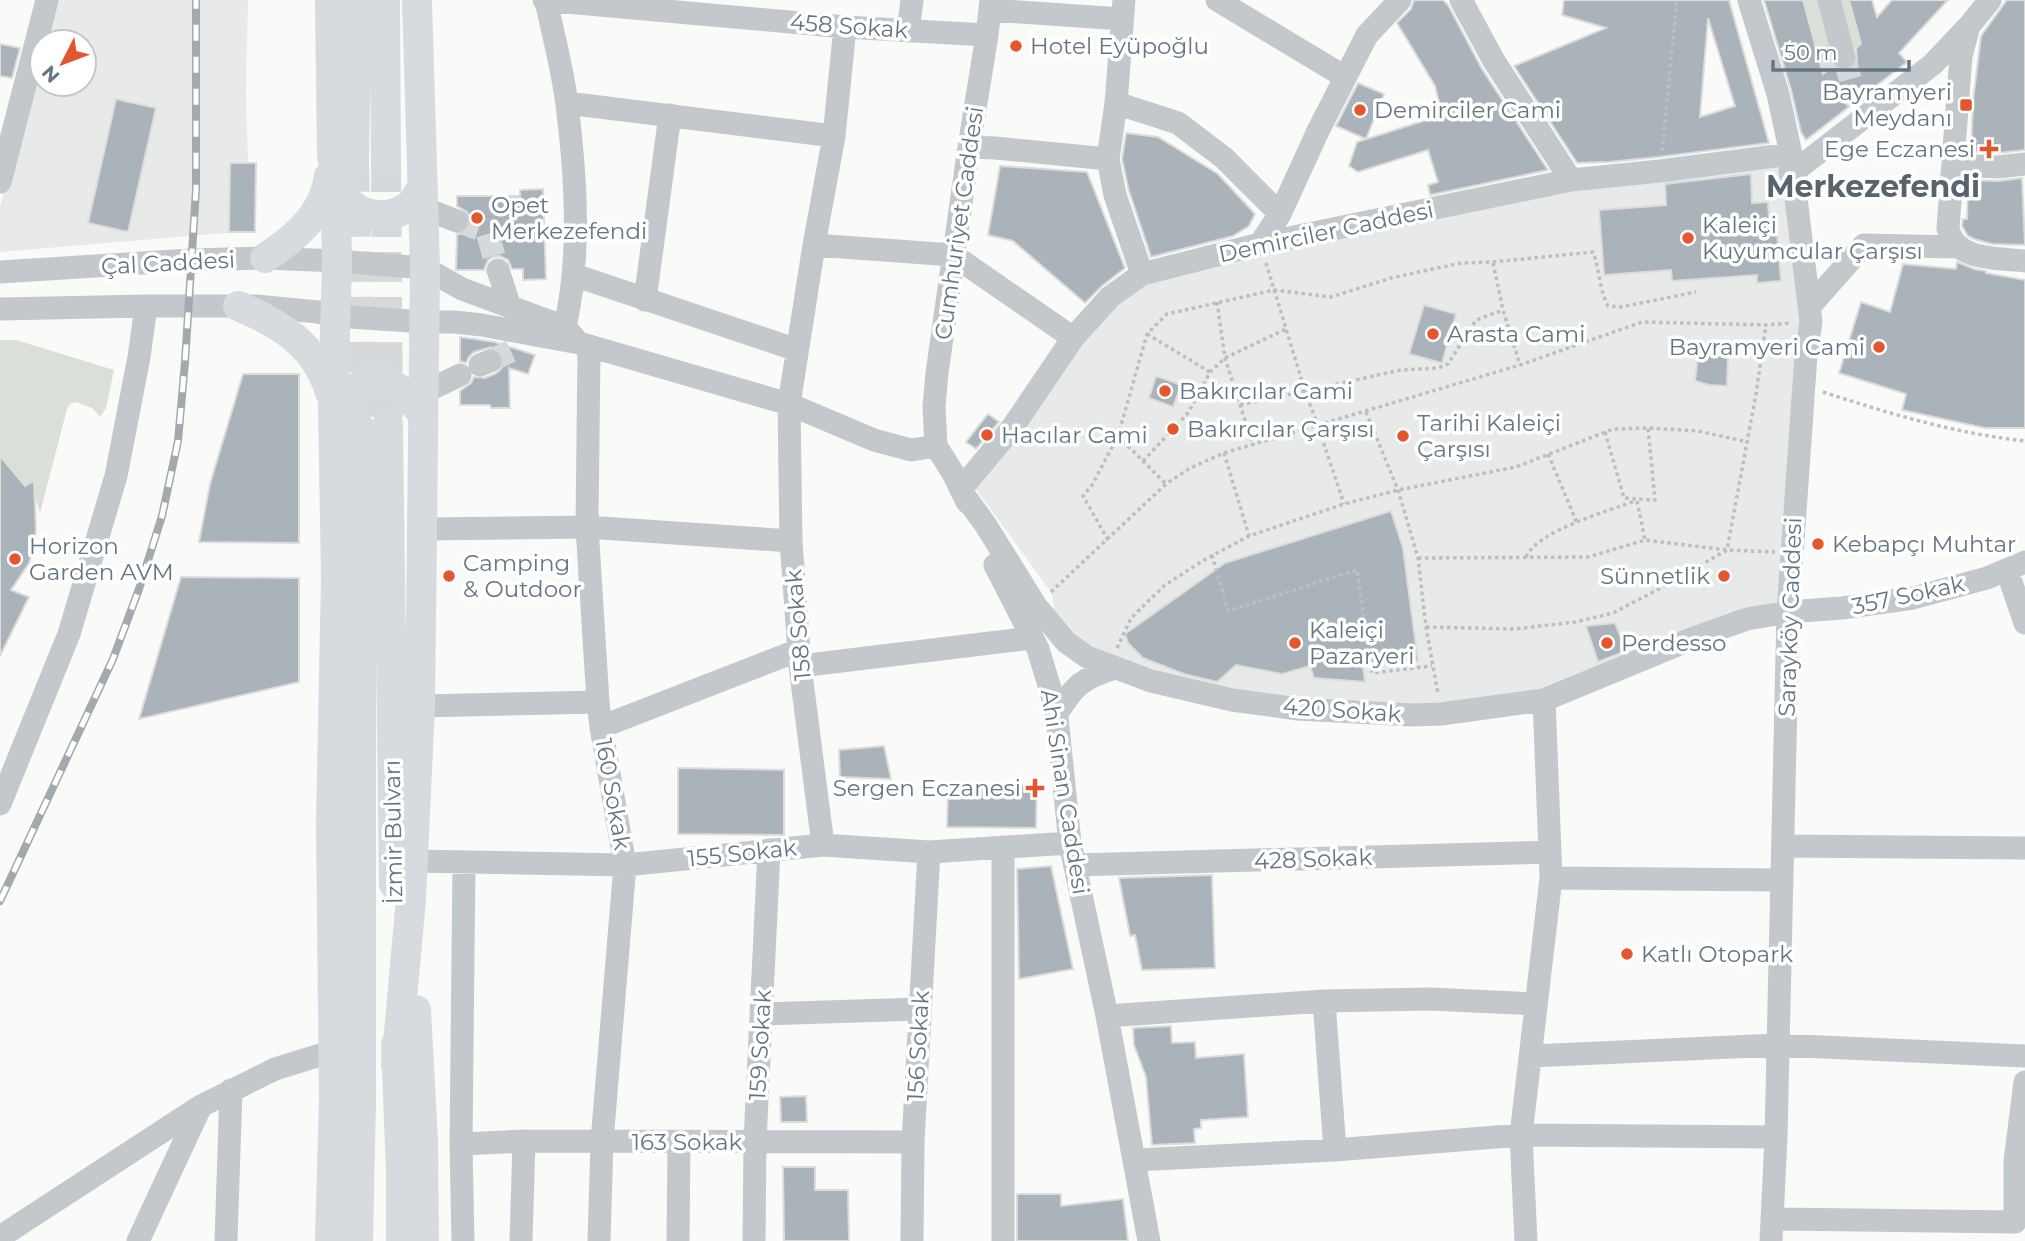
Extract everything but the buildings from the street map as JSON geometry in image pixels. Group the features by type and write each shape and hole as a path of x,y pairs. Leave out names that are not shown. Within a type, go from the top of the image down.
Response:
{"main road":[{"path":"330,0 342,191 356,209 370,215 401,210 423,196"},
{"path":"354,420 335,316 340,163 357,0"},
{"path":"385,0 386,162"},
{"path":"396,1065 411,899 420,706 425,268 417,0"},
{"path":"264,258 289,242 304,228 320,205 340,163"},
{"path":"238,306 275,323 303,345 354,420"},
{"path":"330,1241 333,1056 331,824 336,578 354,420 352,393 361,384 371,380 384,381 400,390 416,405 423,404"},
{"name":"İzmir Bulvarı","path":"354,420 396,1065 401,1241"},
{"name":"İzmir Bulvarı","path":"354,420 361,1102 358,1241"},
{"path":"411,899 423,1140 424,1241"},
{"path":"333,1056 361,1102"}],"street":[{"path":"1,177 47,0"},
{"name":"458 Sokak","path":"545,0 771,10 845,27 987,36"},
{"name":"160 Sokak","path":"545,0 567,103 575,210 574,275 598,702 625,865 602,1141 599,1241"},
{"path":"908,31 912,0"},
{"path":"1217,0 1345,77"},
{"path":"1260,244 1280,214 1367,35 1400,0"},
{"path":"1461,0 1494,61 1571,180"},
{"name":"Sarayköy Caddesi","path":"1749,0 1778,94 1796,198 1810,314 1788,612 1776,1137 1771,1230"},
{"path":"1829,0 1844,57"},
{"path":"1790,163 1800,167 1859,112 1933,64 1990,0"},
{"path":"990,5 1123,9 1116,103 1108,159 1115,195 1142,274"},
{"name":"Cumhuriyet Caddesi","path":"936,446 934,406 937,373 990,5"},
{"path":"1956,247 1948,228 1961,56 1969,26"},
{"name":"158 Sokak","path":"822,845 800,658 791,541 789,404 834,136 845,27"},
{"path":"567,103 834,136"},
{"path":"1116,103 1178,123 1224,158 1280,214"},
{"path":"645,300 670,115"},
{"path":"969,147 1108,159"},
{"name":"Demirciler Caddesi","path":"963,493 1012,428 1073,338 1110,297 1142,274 1260,244 1571,180 1790,163"},
{"path":"1953,165 1998,167 2025,164"},
{"path":"423,196 457,221"},
{"path":"1810,314 1864,244 1956,247 1972,254 2025,261"},
{"path":"814,245 953,255 1073,338"},
{"name":"Çal Caddesi","path":"0,272 264,258 425,268"},
{"path":"425,268 462,289 510,307 577,339 789,404 874,440 911,450 936,446"},
{"path":"498,270 510,307"},
{"path":"574,275 797,350"},
{"path":"0,804 69,634 116,476 146,306"},
{"name":"Çal Caddesi","path":"0,309 238,306 296,309 335,316 454,322 540,337 577,339"},
{"path":"515,348 540,337"},
{"path":"423,404 477,367"},
{"name":"Ahi Sinan Caddesi","path":"936,446 963,493 978,531 1038,649 1056,715 1073,854 1107,1016 1149,1241"},
{"name":"420 Sokak","path":"963,493 1036,606 1066,642 1087,657 1152,681 1232,700 1298,709 1412,715 1441,714 1544,700 1694,638 1747,619 1788,612"},
{"path":"423,529 587,527 791,541"},
{"path":"2016,566 2025,624"},
{"name":"357 Sokak","path":"1788,612 1913,598 1987,578 2016,566"},
{"path":"601,727 800,658 1031,638"},
{"path":"1056,715 1084,679 1111,666"},
{"path":"1526,1241 1521,1135 1551,878 1544,700"},
{"path":"420,706 598,702"},
{"name":"155 Sokak","path":"413,861 625,865 822,845 929,852 1003,847 1073,854"},
{"path":"1783,846 2025,848"},
{"path":"1003,847 1003,1241"},
{"name":"159 Sokak","path":"754,1241 755,1142 769,850"},
{"name":"156 Sokak","path":"912,1241 913,1142 929,852"},
{"name":"428 Sokak","path":"1073,854 1550,852"},
{"path":"463,1241 461,1144 464,862"},
{"path":"1551,878 1782,880"},
{"path":"1107,1016 1324,1002 1430,999 1536,1004"},
{"path":"1324,1002 1335,1150"},
{"path":"761,1014 920,1009"},
{"path":"1531,1056 1777,1045 2025,1056"},
{"path":"0,1237 231,1090 275,1069 333,1056"},
{"path":"1771,1230 2013,1231 2025,1082"},
{"path":"226,1241 231,1090"},
{"path":"138,1241 201,1107"},
{"path":"1135,1160 1335,1150 1521,1135 1776,1137"},
{"path":"521,1241 524,1141"},
{"name":"163 Sokak","path":"461,1144 524,1141 913,1142"},
{"path":"678,1241 679,1142"}],"path":[{"path":"1660,171 1677,0"},
{"path":"1260,244 1343,504"},
{"path":"1108,540 1083,496 1092,485 1118,436 1147,334 1167,314 1274,290 1331,297 1391,278 1461,263 1593,252 1603,296 1608,306 1620,307 1696,292"},
{"path":"1493,262 1503,310 1520,365"},
{"path":"1217,302 1225,358 1253,445"},
{"path":"1240,405 1401,370 1448,365 1476,320 1503,310"},
{"path":"1051,592 1166,484 1190,468 1224,453 1520,365 1642,322 1766,325 1810,314"},
{"path":"1426,627 1515,629 1576,622 1613,613 1727,550 1748,442 1766,325"},
{"path":"1143,461 1188,413 1210,372 1225,358 1286,329"},
{"path":"1147,334 1210,372"},
{"path":"1817,391 1938,427 1984,436 2025,440"},
{"path":"1366,411 1398,490 1418,558 1426,627 1441,714"},
{"path":"1605,432 1624,498 1655,500 1648,428"},
{"path":"1111,666 1132,618 1166,585 1212,555 1250,536 1343,504 1398,490 1516,467 1614,429 1698,431 1748,442"},
{"path":"1118,436 1166,484"},
{"path":"1224,453 1250,536"},
{"path":"1548,454 1577,523"},
{"path":"1526,557 1530,549 1550,534 1637,500"},
{"path":"1637,500 1645,540"},
{"path":"1418,558 1588,557 1645,540 1727,550 1791,553"},
{"path":"1212,555 1228,611 1357,570 1371,673 1432,666"}],"shaded area":[{"path":"50,0 248,0 246,93 250,231 0,252 0,207 28,91 28,98 98,98 98,28 43,28"},
{"path":"1803,0 1849,0 1861,44 1823,74"},
{"name":"Tarihi Kaleiçi Çarşısı","path":"1791,154 1811,322 1783,605 1544,700 1298,709 1087,657 1056,619 1051,592 973,485 1073,338 1142,274 1260,244"},
{"path":"0,340 16,340 114,370 106,408 100,417 92,408 76,402 70,404 67,409 40,513 31,483 25,486 17,475 0,461"}],"tunnel":[{"path":"1844,57 1857,103"},
{"path":"354,162 361,429"},
{"path":"386,162 388,424"},
{"path":"457,221 487,232 498,270"},
{"path":"490,361 515,349"}],"railway":[{"path":"0,901 113,659 162,516 178,441 185,362 196,190 196,0"}],"place":[{"name":"Hotel Eyüpoğlu","path":"1016,46"},
{"name":"Bayramyeri Meydanı","path":"1966,105"},
{"name":"Demirciler Cami","path":"1360,110"},
{"name":"Ege Eczanesi","path":"1989,149"},
{"name":"Opet Merkezefendi","path":"477,218"},
{"name":"Kaleiçi Kuyumcular Çarşısı","path":"1688,238"},
{"name":"Arasta Cami","path":"1433,334"},
{"name":"Bayramyeri Cami","path":"1879,347"},
{"name":"Bakırcılar Cami","path":"1165,391"},
{"name":"Bakırcılar Çarşısı","path":"1173,429"},
{"name":"Hacılar Cami","path":"987,435"},
{"name":"Tarihi Kaleiçi Çarşısı","path":"1403,436"},
{"name":"Kebapçı Muhtar","path":"1818,544"},
{"name":"Horizon Garden AVM","path":"15,559"},
{"name":"Camping & Outdoor","path":"449,576"},
{"name":"Sünnetlik","path":"1724,576"},
{"name":"Kaleiçi Pazaryeri","path":"1295,643"},
{"name":"Perdesso","path":"1607,643"},
{"name":"Sergen Eczanesi","path":"1035,788"},
{"name":"Katlı Otopark","path":"1627,954"}],"district":[{"name":"Merkezefendi","path":"1873,186"}]}
